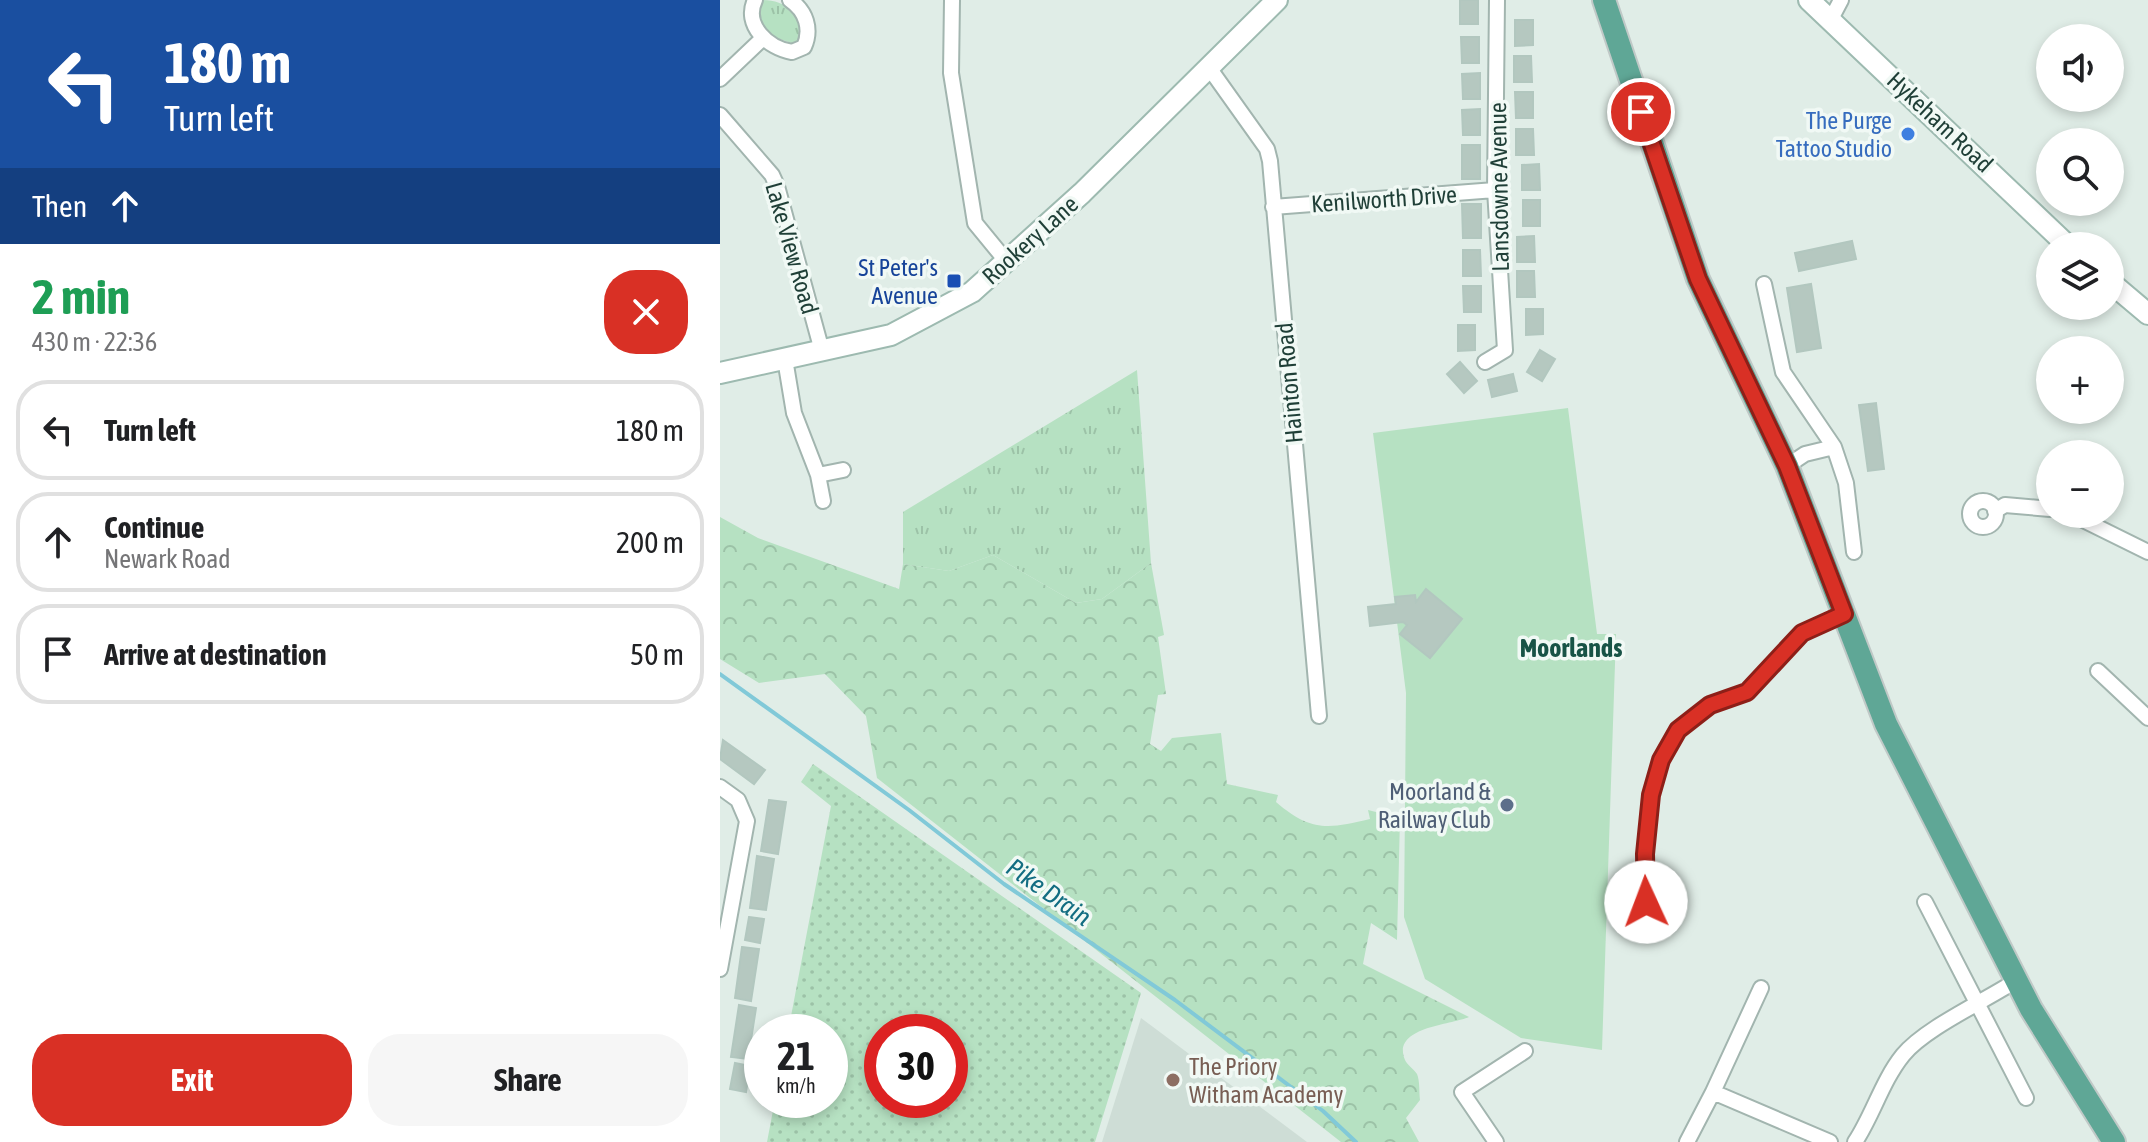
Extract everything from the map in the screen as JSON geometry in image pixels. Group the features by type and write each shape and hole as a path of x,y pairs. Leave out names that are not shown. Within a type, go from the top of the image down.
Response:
{"main road":[{"path":"1604,0 1698,279 1787,466 1886,724 2017,980 2062,1062 2114,1142"}],"street":[{"path":"755,0 752,19 763,38 785,51 804,47 808,38 806,19 790,0"},
{"path":"952,0 951,73 975,223 1007,262"},
{"name":"Rookery Lane","path":"720,373 891,335 931,317 972,292 1210,69 1277,0"},
{"name":"Lansdowne Avenue","path":"1485,362 1505,350 1495,190 1497,0"},
{"name":"Hykeham Road","path":"1809,0 2053,232"},
{"path":"1831,19 1841,0"},
{"path":"720,79 763,38"},
{"name":"Hainton Road","path":"1210,69 1267,149 1319,716"},
{"name":"Lake View Road","path":"720,115 772,175 777,186 822,351"},
{"name":"Kenilworth Drive","path":"1273,207 1495,190"},
{"path":"1764,284 1783,372 1834,447 1846,483 1854,552"},
{"path":"2124,294 2148,314"},
{"path":"785,359 794,413 818,475 823,501"},
{"path":"1787,466 1805,454 1834,447"},
{"path":"818,475 843,470"},
{"path":"1995,511 2005,505 2036,508"},
{"path":"2099,528 2148,552"},
{"path":"1647,918 1645,854 1651,795 1661,760 1678,730 1710,705 1747,692 1802,633 1844,614"},
{"path":"2098,671 2148,718"},
{"path":"720,787 738,800 747,821 720,969"},
{"path":"1925,902 2026,1098"},
{"path":"1855,1142 1904,1054 1916,1041 2017,980"},
{"path":"1687,1142 1761,988"},
{"path":"1496,1142 1462,1092 1525,1051"},
{"path":"1713,1092 1830,1142"}],"shaded area":[{"name":"The Priory Witham Academy","path":"1141,1018 1307,1142 1102,1142"}],"green space":[{"path":"763,0 779,3 791,10 800,23 803,39 795,44 770,36 759,18 757,6"},
{"path":"1137,370 1151,563 1102,599 1076,603 993,555 949,571 903,564 903,512"},
{"name":"Moorland & Railway Club","path":"1568,408 1597,634 1616,634 1602,1050 1521,1038 1425,979 1404,917 1406,693 1373,433"},
{"path":"720,517 758,538 899,589 903,564 949,571 993,555 1076,603 1102,599 1151,563 1164,635 1158,637 1166,694 1158,695 1150,744 1161,751 1172,738 1221,733 1227,784 1278,795 1276,802 1300,819 1320,826 1343,825 1370,819 1368,810 1400,818 1397,940 1371,923 1363,964 1469,1017 1414,1034 1403,1049 1405,1060 1419,1080 1420,1100 1406,1118 1419,1142 1341,1142 877,778 866,716 825,674 759,683 720,659"},
{"path":"813,764 1141,993 1095,1142 767,1142 772,1118 848,1118 848,1014 791,1014 831,806 801,782"}],"building":[{"path":"1460,0 1478,0 1478,24 1460,24"},
{"path":"1515,20 1533,20 1533,45 1515,46"},
{"path":"1461,37 1479,37 1479,63 1462,63"},
{"path":"1514,56 1531,56 1532,82 1514,82"},
{"path":"1480,73 1480,99 1463,99 1462,74"},
{"path":"1515,92 1533,92 1533,118 1516,118"},
{"path":"1480,109 1480,135 1463,135 1462,110"},
{"path":"1516,129 1533,129 1534,155 1516,155"},
{"path":"1462,145 1480,145 1480,179 1462,179"},
{"path":"1539,164 1540,190 1522,190 1522,165"},
{"path":"1523,200 1540,200 1540,226 1523,226"},
{"path":"1462,204 1481,204 1481,238 1463,238"},
{"path":"1534,236 1535,262 1517,262 1517,237"},
{"path":"1852,241 1856,259 1799,271 1795,253"},
{"path":"1463,250 1480,250 1481,276 1463,276"},
{"path":"1517,271 1534,271 1535,297 1517,297"},
{"path":"1811,284 1821,348 1797,352 1787,288"},
{"path":"1463,286 1481,286 1481,312 1464,312"},
{"path":"1526,309 1543,309 1543,334 1526,335"},
{"path":"1458,325 1475,325 1475,350 1458,351"},
{"path":"1540,350 1555,359 1542,381 1527,372"},
{"path":"1460,362 1477,381 1464,393 1447,374"},
{"path":"1513,374 1517,391 1492,397 1488,380"},
{"path":"1876,403 1884,469 1868,471 1859,405"},
{"path":"1426,589 1462,619 1430,658 1400,634 1407,625 1403,622 1370,626 1368,607 1396,604 1395,597 1415,595 1416,602"},
{"path":"723,740 765,770 754,784 720,759"},
{"path":"769,800 786,802 778,854 761,851"},
{"path":"757,856 774,859 766,910 750,908"},
{"path":"749,917 764,919 760,943 745,940"},
{"path":"742,947 759,949 751,1001 735,998"},
{"path":"739,1005 756,1008 755,1014 744,1014 744,1059 731,1057"},
{"path":"735,1063 744,1065 744,1092 730,1089"}],"waterway":[{"name":"Pike Drain","path":"720,674 909,810 1004,884 1175,1000 1323,1111 1356,1142"}],"place":[{"name":"The Purge Tattoo Studio","path":"1908,134"},
{"name":"St Peter's Avenue","path":"954,281"},
{"name":"Moorland & Railway Club","path":"1507,805"},
{"name":"The Priory Witham Academy","path":"1173,1080"}],"district":[{"name":"Moorlands","path":"1571,648"}],"route":[{"path":"1641,112 1698,279 1787,466 1844,614 1802,633 1747,692 1710,705 1678,730 1661,760 1651,795 1645,854 1646,902"}]}
